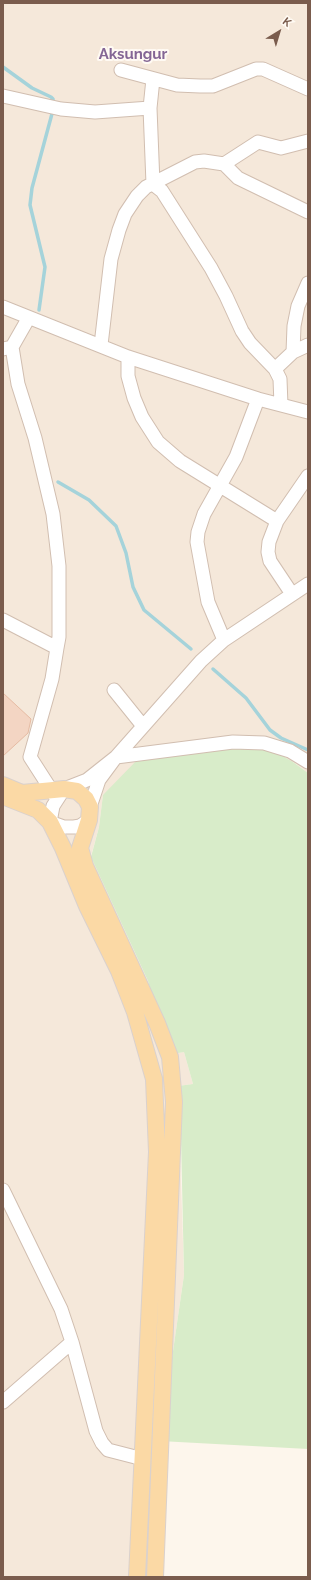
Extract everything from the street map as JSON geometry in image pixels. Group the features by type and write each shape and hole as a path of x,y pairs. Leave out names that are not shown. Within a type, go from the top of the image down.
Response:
{"main road":[{"path":"3,785 22,793 77,792 86,799 90,813 80,848 85,866 158,1023 170,1057 174,1102 155,1577"},
{"path":"3,796 38,810 50,822 63,848 87,906 119,971 135,1012 154,1079 157,1152 137,1577"}],"street":[{"path":"121,70 177,85 213,86 256,69 263,69 308,89"},
{"path":"153,79 150,108 154,184 162,191 211,268 242,331 250,343 275,369 280,379 281,405"},
{"path":"3,96 62,109 95,112 150,108"},
{"path":"224,164 258,142 281,148 308,141"},
{"path":"101,345 111,259 118,230 125,214 137,196 146,187 195,162 204,161 224,164 238,178 308,212"},
{"path":"293,352 294,326 303,291 308,283"},
{"path":"3,307 28,319 101,345 128,357 258,399 308,412"},
{"path":"28,319 8,348 35,438 53,514 59,566 59,637 52,679 30,757 58,793"},
{"path":"275,369 293,352 308,346"},
{"path":"128,357 128,376 134,398 142,417 158,442 180,461 277,521"},
{"path":"224,640 208,602 197,542 200,523 236,457 258,399"},
{"path":"292,594 268,556 269,542 277,521 308,476"},
{"path":"308,584 224,640 201,661 116,757 99,780 90,813 80,826 64,827 50,822 58,793 87,780 116,757 240,742 264,743 290,751 308,762"},
{"path":"3,620 57,648"},
{"path":"114,690 143,726"},
{"path":"3,1190 57,1297 72,1342 96,1431 102,1443 108,1450 143,1459"},
{"path":"3,1402 72,1342"}],"shaded area":[{"path":"3,3 308,3 308,773 293,762 103,795 99,827 91,856 148,981 167,1054 184,1052 193,1084 178,1086 184,1275 160,1441 155,1577 3,1577"}],"green space":[{"path":"231,746 272,750 308,773 308,1449 160,1441 184,1275 181,1138 178,1086 193,1084 184,1052 167,1055 148,981 91,857 99,827 103,795 138,759"}],"building":[{"path":"3,693 31,719 28,733 3,756"}],"waterway":[{"path":"3,67 32,88 51,97 53,99 53,104"},
{"path":"39,310 45,267 30,205 32,188 53,110"},
{"path":"58,482 89,500 116,526 126,553 133,587 144,610 191,649"},
{"path":"213,669 246,698 270,730 281,738 308,750"}],"district":[{"name":"Aksungur","path":"133,54"}]}
